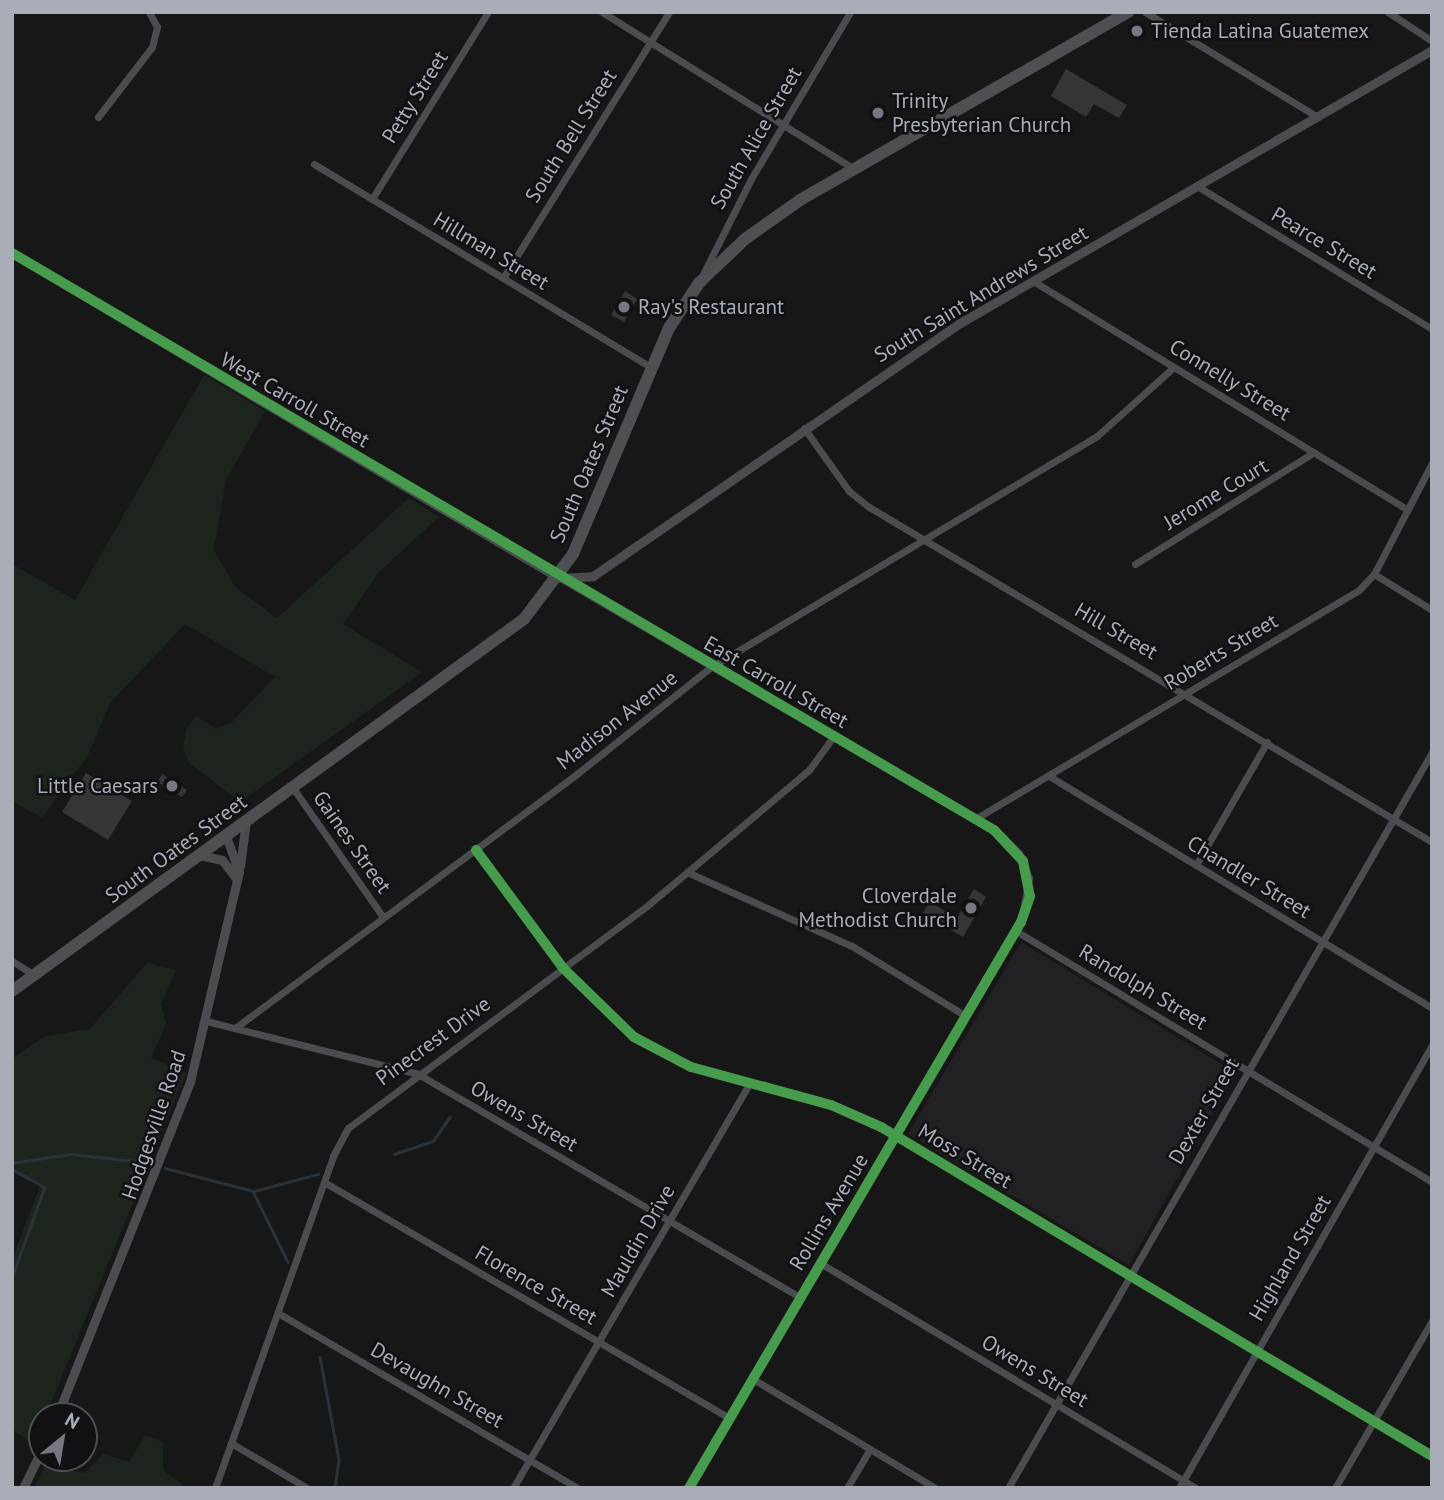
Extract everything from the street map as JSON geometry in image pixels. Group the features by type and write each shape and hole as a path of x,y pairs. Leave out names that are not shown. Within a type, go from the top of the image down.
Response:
{"main road":[{"name":"South Oates Street","path":"12,990 510,632 559,578 582,536 650,367 699,283 760,227 854,169 1128,12"}],"street":[{"path":"98,117 152,47 157,27 149,12"},
{"name":"Petty Street","path":"372,199 488,12"},
{"path":"602,12 784,121 854,169"},
{"name":"South Bell Street","path":"503,278 669,12"},
{"name":"South Alice Street","path":"699,283 704,264 784,121 850,12"},
{"path":"1144,12 1318,117"},
{"path":"1388,12 1432,41"},
{"name":"South Saint Andrews Street","path":"559,578 593,576 914,352 1432,50"},
{"name":"Hillman Street","path":"314,164 650,367"},
{"name":"Pearce Street","path":"1197,186 1432,329"},
{"name":"West Carroll Street","path":"12,253 559,578"},
{"name":"Connelly Street","path":"1034,281 1408,510"},
{"name":"Madison Avenue","path":"235,1028 476,850 711,667 1097,436 1174,367"},
{"name":"Hill Street","path":"804,428 857,499 1432,842"},
{"name":"Jerome Court","path":"1135,564 1314,452"},
{"name":"Roberts Street","path":"975,819 1359,590 1374,574 1432,463"},
{"path":"1374,574 1432,610"},
{"name":"East Carroll Street","path":"559,578 975,819"},
{"name":"Pinecrest Drive","path":"215,1488 324,1182 348,1128 687,872 809,770 833,737"},
{"path":"1196,865 1267,742"},
{"name":"Dexter Street","path":"1008,1488 1432,751"},
{"name":"Chandler Street","path":"1049,776 1432,1007"},
{"name":"Gaines Street","path":"293,788 383,917"},
{"name":"Rollins Avenue","path":"689,1488 1016,931 1028,905 1027,869 1008,840 975,819"},
{"name":"Hodgesville Road","path":"63,1402 166,1151 206,1021 238,876 246,821"},
{"path":"226,836 238,876"},
{"name":"Moss Street","path":"476,850 563,968 634,1037 691,1067 848,1111 1432,1456"},
{"path":"199,855 229,865 238,876"},
{"path":"687,872 852,946 966,1016"},
{"name":"Randolph Street","path":"1016,931 1432,1182"},
{"path":"12,961 34,975"},
{"name":"Owens Street","path":"206,1021 418,1074 800,1297"},
{"name":"Highland Street","path":"1181,1484 1432,1045"},
{"name":"Mauldin Drive","path":"513,1488 749,1084"},
{"name":"Florence Street","path":"324,1182 730,1418"},
{"name":"Owens Street","path":"820,1263 1056,1404 1181,1484 1196,1488"},
{"name":"Devaughn Street","path":"278,1313 578,1488"},
{"path":"1335,1488 1432,1321"},
{"path":"753,1379 935,1488"},
{"path":"231,1443 307,1488"},
{"path":"848,1488 870,1449"},
{"path":"23,1488 31,1472"}],"shaded area":[{"path":"204,375 265,411 226,480 214,550 235,587 277,618 409,498 439,517 379,572 343,624 422,672 240,802 188,762 183,746 187,728 196,716 216,729 231,723 275,677 185,624 110,703 88,755 42,818 12,801 12,564 75,600"},
{"path":"1021,942 1236,1073 1129,1265 908,1134"},
{"path":"147,963 176,970 161,1004 166,1024 151,1058 186,1073 52,1402 28,1402 28,1441 12,1429 12,1260 41,1183 12,1173 12,1059 45,1036 90,1029"},
{"path":"145,1435 163,1442 163,1470 186,1488 34,1488 42,1472 98,1472 98,1459 103,1454 129,1462"}],"building":[{"path":"1066,69 1127,105 1119,118 1094,104 1086,117 1051,96"},
{"name":"Ray's Restaurant","path":"625,291 637,299 624,322 611,315"},
{"path":"86,773 132,801 108,840 62,812"},
{"name":"Little Caesars","path":"162,774 187,790 182,797 157,782"},
{"name":"Cloverdale Methodist Church","path":"974,889 986,897 963,937 923,913 930,902 957,918"}],"waterway":[{"path":"394,1154 433,1141 450,1117"},
{"path":"12,1163 71,1154 152,1163"},
{"path":"165,1168 253,1191 288,1262"},
{"path":"12,1169 45,1187 12,1278"},
{"path":"254,1191 318,1174"},
{"path":"320,1357 339,1460 335,1488"}],"cycle path":[{"path":"12,253 994,830 1023,861 1030,896 1021,922 689,1488"},
{"path":"476,850 563,968 634,1037 691,1067 831,1105 881,1127 1432,1456"}],"place":[{"name":"Tienda Latina Guatemex","path":"1137,31"},
{"name":"Trinity Presbyterian Church","path":"878,113"},
{"name":"Ray's Restaurant","path":"624,307"},
{"name":"Little Caesars","path":"172,786"},
{"name":"Cloverdale Methodist Church","path":"971,908"}]}
